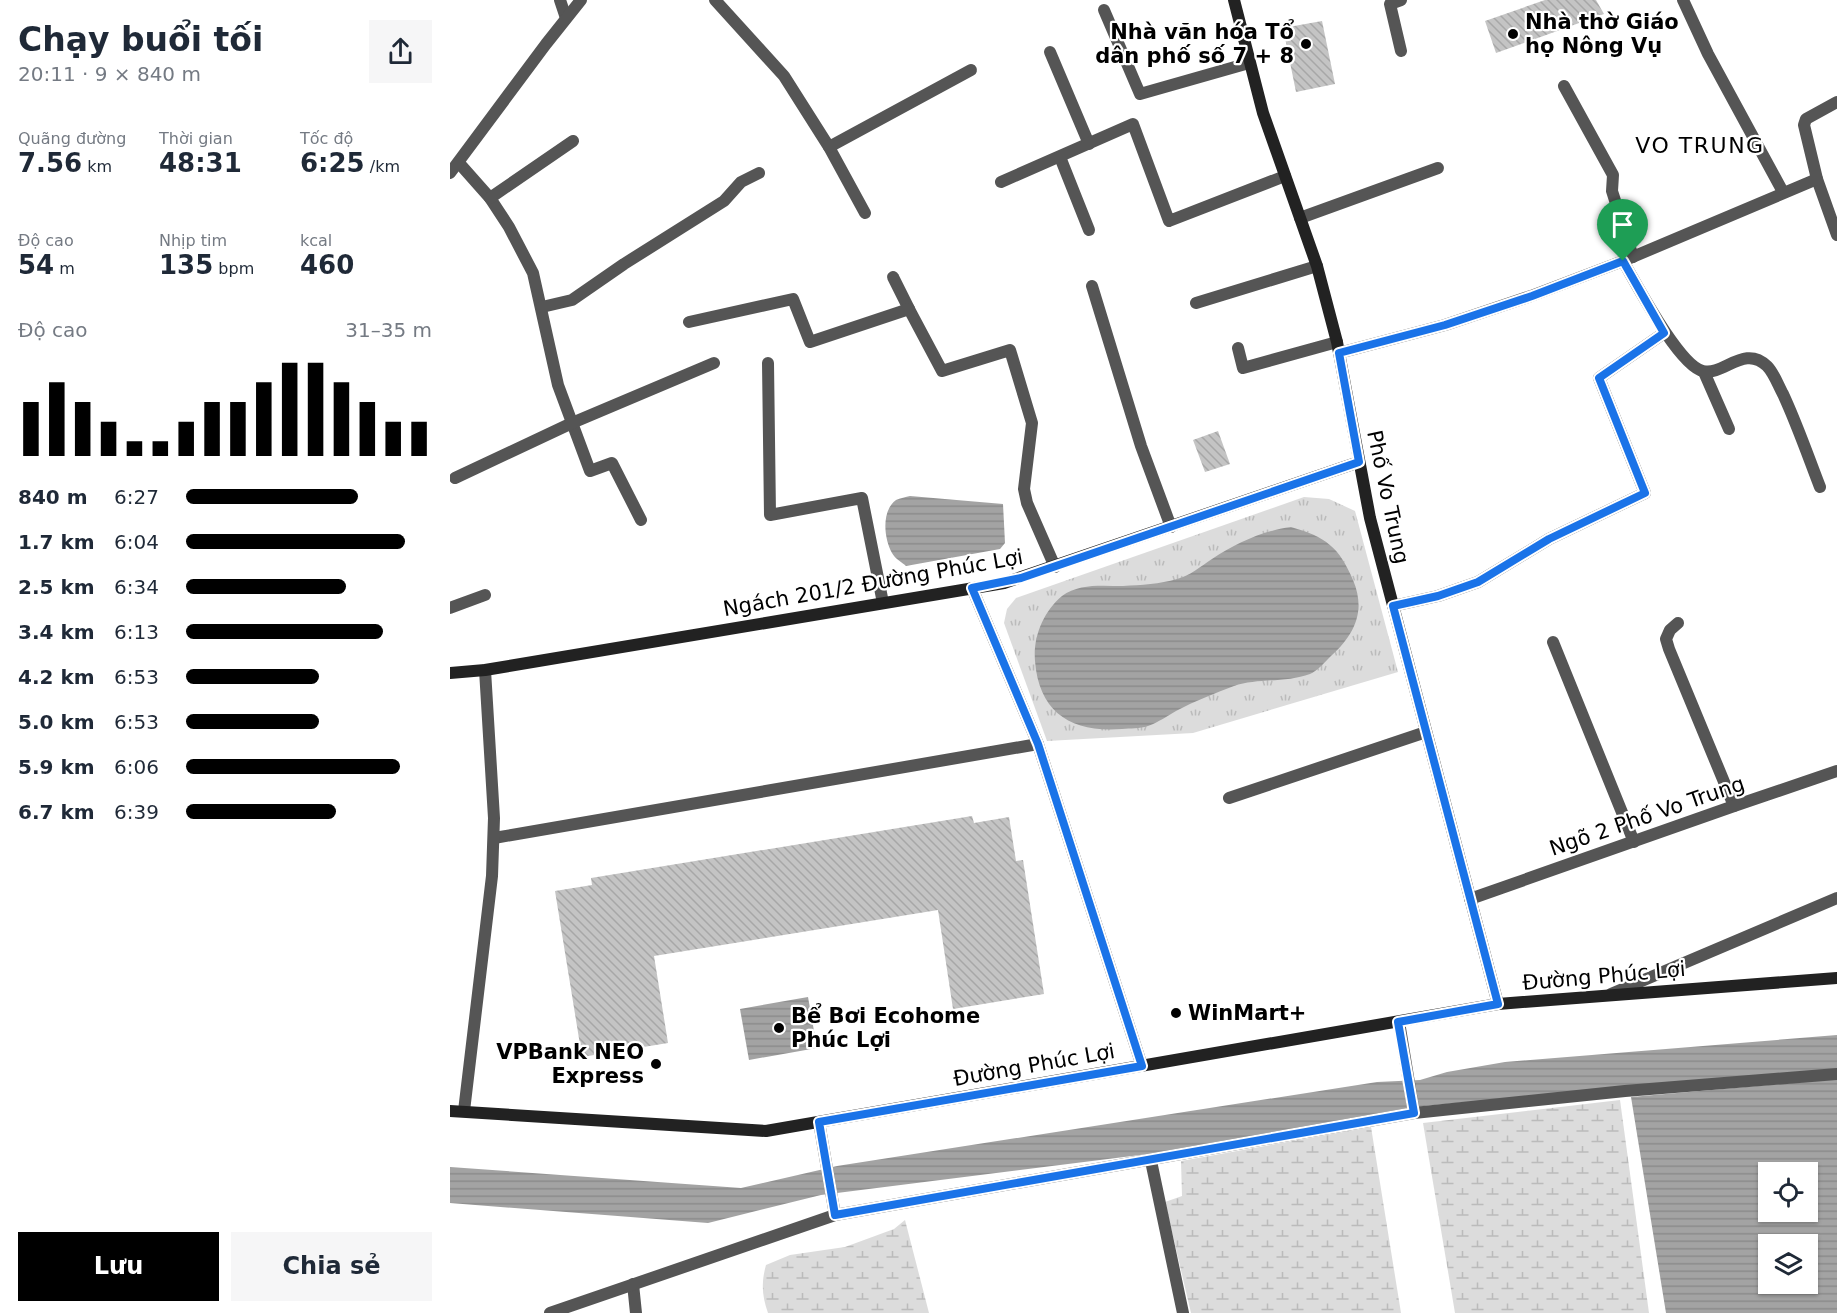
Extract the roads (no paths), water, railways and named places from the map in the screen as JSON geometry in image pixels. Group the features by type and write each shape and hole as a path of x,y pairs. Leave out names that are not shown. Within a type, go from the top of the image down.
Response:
{"street":[{"path":"560,0 566,18"},
{"path":"450,173 581,0"},
{"path":"716,0 784,76 829,147 865,213"},
{"name":"Phố Vo Trung","path":"1234,0 1249,63 1317,266 1338,347 1370,518 1498,1004"},
{"path":"1401,0 1390,4 1401,51"},
{"path":"1683,0 1708,54 1783,192"},
{"path":"1104,10 1140,94 1249,63"},
{"path":"1050,52 1089,144"},
{"path":"829,147 971,70"},
{"path":"1564,86 1613,175 1612,191 1628,259 1664,333 1696,368 1704,372 1739,359 1753,358 1767,365 1790,409 1820,487"},
{"path":"1837,102 1806,119 1804,125 1817,179 1837,235"},
{"path":"1001,182 1133,124 1169,220 1285,176"},
{"path":"490,198 573,141"},
{"path":"1059,156 1089,230"},
{"path":"459,163 490,198 509,227 533,273 558,385 590,471 612,463 640,520"},
{"path":"1300,218 1438,168"},
{"path":"542,307 572,300 724,201 741,182 759,173"},
{"path":"1238,348 1243,368 1445,325 1532,296 1628,259 1817,179"},
{"path":"1196,303 1317,266"},
{"path":"893,277 942,372 1010,350 1032,423 1024,489 1027,503 1055,567"},
{"path":"1092,286 1141,446 1171,527"},
{"path":"689,322 793,299 810,342 909,309"},
{"path":"1393,606 1438,596 1478,582 1549,539 1645,493 1599,378 1664,333"},
{"path":"455,477 572,423 714,363"},
{"path":"768,363 770,515 862,498 883,603"},
{"path":"1704,372 1729,429"},
{"name":"Ngách 201/2 Đường Phúc Lợi","path":"450,673 485,670 1004,583 1359,462"},
{"path":"972,588 1038,744 1142,1066"},
{"path":"450,608 485,595"},
{"path":"1678,623 1670,630 1666,639 1669,649 1734,806"},
{"path":"1553,642 1634,842"},
{"path":"464,1112 492,876 494,838 485,670"},
{"path":"1229,798 1426,732"},
{"path":"494,838 1038,744"},
{"name":"Ngõ 2 Phố Vo Trung","path":"1470,899 1837,771"},
{"path":"1607,996 1837,898"},
{"name":"Đường Phúc Lợi","path":"450,1111 766,1131 1498,1004 1837,978"},
{"path":"1398,1022 1414,1112"},
{"path":"550,1313 835,1215 1151,1161 1414,1112 1625,1091 1837,1074"},
{"path":"819,1122 835,1215"},
{"path":"1151,1161 1183,1313"},
{"path":"633,1284 636,1313"}],"place":[{"name":"Nhà thờ Giáo họ Nông Vụ","path":"1513,34"},
{"name":"Nhà văn hóa Tổ dân phố số 7 + 8","path":"1306,44"},
{"name":"WinMart+","path":"1176,1013"},
{"name":"Bể Bơi Ecohome Phúc Lợi","path":"779,1028"},
{"name":"VPBank NEO Express","path":"656,1064"}],"district":[{"name":"VO TRUNG","path":"1700,145"}]}
